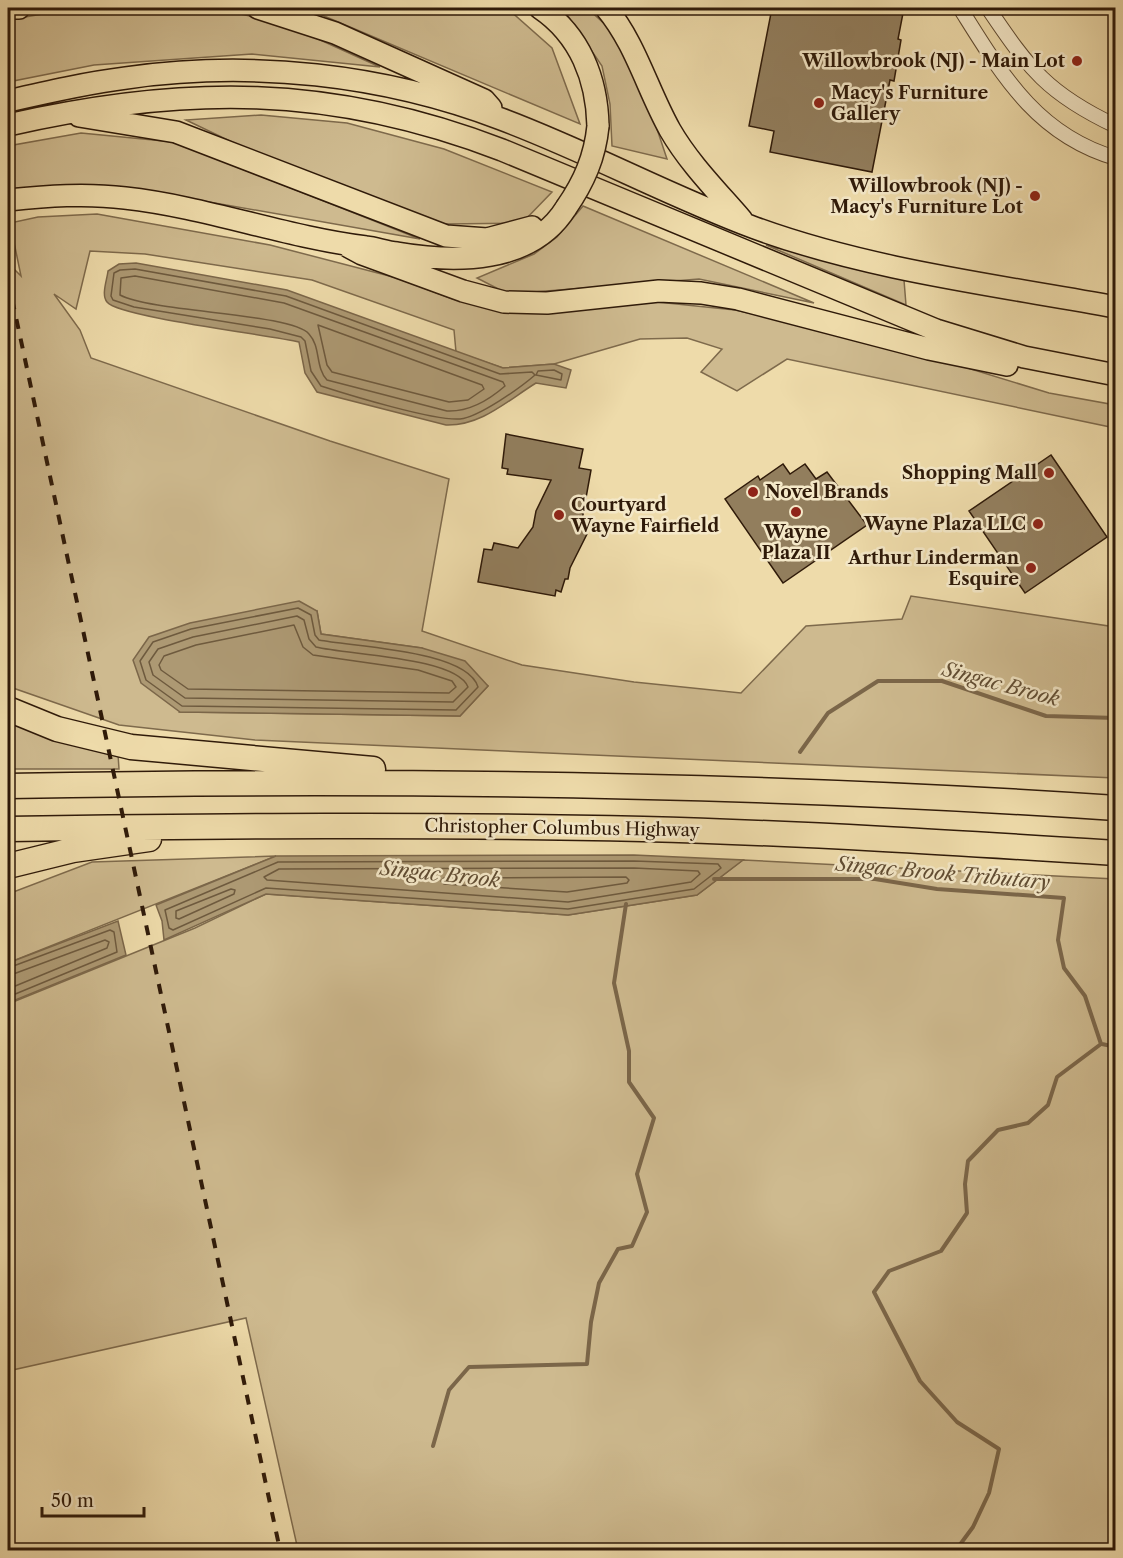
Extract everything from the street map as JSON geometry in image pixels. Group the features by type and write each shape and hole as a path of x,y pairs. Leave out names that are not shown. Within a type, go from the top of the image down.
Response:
{"highway":[{"path":"8,8 19,8"},
{"path":"258,8 335,33 484,100 500,118"},
{"path":"8,200 48,195 126,198 176,206 349,247 365,247 432,258 492,255 526,244 542,235 557,222 566,208 589,169 594,154 598,126 598,105 587,66 563,27 540,8"},
{"path":"606,8 636,53 659,107 678,142 744,223"},
{"path":"8,101 127,77 243,71 304,74 364,82 444,101 500,118 744,223 802,243 875,261 1116,307"},
{"path":"8,124 61,113 160,98 234,96 327,104 399,117 502,150 936,330 989,348 1116,375"},
{"path":"61,113 176,132 433,232 459,239 487,239 513,234 538,224 566,208"},
{"path":"349,247 362,254 463,291 504,302 547,303 648,292 701,293 759,304 929,349 1054,375 1073,367"},
{"path":"8,709 57,729 131,747 556,784"},
{"path":"8,786 328,783 556,784 950,798 1116,808"},
{"path":"8,866 73,850 236,825"},
{"name":"Christopher Columbus Highway","path":"8,829 236,825 656,829 849,837 1116,853"}],"street":[{"path":"960,8 1005,78 1025,104 1077,143 1116,158"},
{"path":"988,8 1038,76 1064,99 1116,126"}],"shaded area":[{"path":"77,8 215,8 285,24 380,67 252,54 94,65 8,82 8,20"},
{"path":"305,8 507,8 552,48 580,124"},
{"path":"560,8 587,8 609,28 647,99 667,159 612,146 610,104 602,66 564,10"},
{"path":"261,115 347,123 444,149 552,192 522,223 443,224 236,144 186,120"},
{"path":"81,133 174,142 420,239 141,190 97,185 8,191 8,146"},
{"path":"583,206 814,303 699,279 508,294 477,278 534,254 557,237"},
{"path":"97,214 270,245 397,278 453,299 508,311 542,312 657,302 735,310 896,346 1049,393 1115,405 1115,428 787,359 737,391 701,372 722,349 687,338 640,339 554,364 503,368 456,352 454,330 312,280 145,254 90,251 76,309 54,294 80,330 91,358 330,441 449,479 422,631 522,665 634,682 741,693 806,626 902,619 911,596 1115,627 1115,778 255,740 119,725 13,688 8,684 8,263 21,276 10,223 38,217","holes":["317,611 321,634 422,648 488,686 460,716 180,712"]},
{"path":"766,245 904,280 906,305"},
{"path":"8,718 118,754 119,769 8,769"},
{"path":"276,856 8,963 8,894 92,862"},
{"path":"743,860 1115,879 1115,1550 298,1550 246,1318 8,1371 8,1004 195,928 266,894 568,915 697,895"}],"water":[{"path":"136,263 287,290 503,368 554,364 571,370 566,388 536,383 482,417 459,424 446,425 317,392 305,373 299,342 138,314 117,308 105,299 104,291 108,271 119,264"},
{"path":"299,601 317,611 321,634 422,648 465,661 488,686 460,716 180,712 141,683 133,660 149,637 190,623"},
{"path":"634,855 743,860 697,895 568,915 266,894 164,940 162,921 156,905 276,856"},
{"path":"118,921 126,955 8,1003 8,963"}],"building":[{"name":"Macy's Furniture Gallery","path":"772,8 904,8 894,81 890,80 872,172 770,152 774,131 749,126"},
{"name":"Courtyard Wayne Fairfield","path":"506,434 583,449 579,468 591,470 582,520 589,521 587,534 570,568 568,579 565,579 561,592 556,590 555,596 478,582 484,549 492,550 494,543 518,548 533,527 536,511 551,480 507,474 508,469 502,468"},
{"name":"Wayne Plaza LLC","path":"1051,455 1107,537 1025,593 969,511"},
{"name":"Wayne Plaza II","path":"783,464 790,474 805,464 816,479 827,472 867,525 783,583 725,499 758,476 760,480"}],"waterway":[{"name":"Singac Brook","path":"800,752 828,713 878,681 942,681 1046,716 1116,718"},
{"name":"Singac Brook Tributary","path":"714,879 875,879 937,889 1064,898 1058,940 1064,968 1085,996 1101,1044 1057,1077 1048,1105 1028,1123 998,1130 968,1161 965,1184 967,1213 941,1251 889,1271 874,1292 920,1381 957,1422 999,1449 989,1493 973,1527 956,1550"},
{"path":"433,1446 449,1390 469,1367 587,1364 591,1322 599,1283 618,1249 632,1246 647,1212 637,1174 654,1118 629,1082 629,1051 614,983 626,904"},
{"path":"1102,1044 1116,1047"}],"railway":[{"path":"8,280 280,1550"}],"place":[{"name":"Willowbrook (NJ) - Main Lot","path":"1077,61"},
{"name":"Macy's Furniture Gallery","path":"819,103"},
{"name":"Willowbrook (NJ) - Macy's Furniture Lot","path":"1035,196"},
{"name":"Shopping Mall","path":"1049,473"},
{"name":"Novel Brands","path":"753,492"},
{"name":"Wayne Plaza II","path":"796,512"},
{"name":"Courtyard Wayne Fairfield","path":"559,515"},
{"name":"Wayne Plaza LLC","path":"1038,524"},
{"name":"Arthur Linderman Esquire","path":"1031,568"}]}
